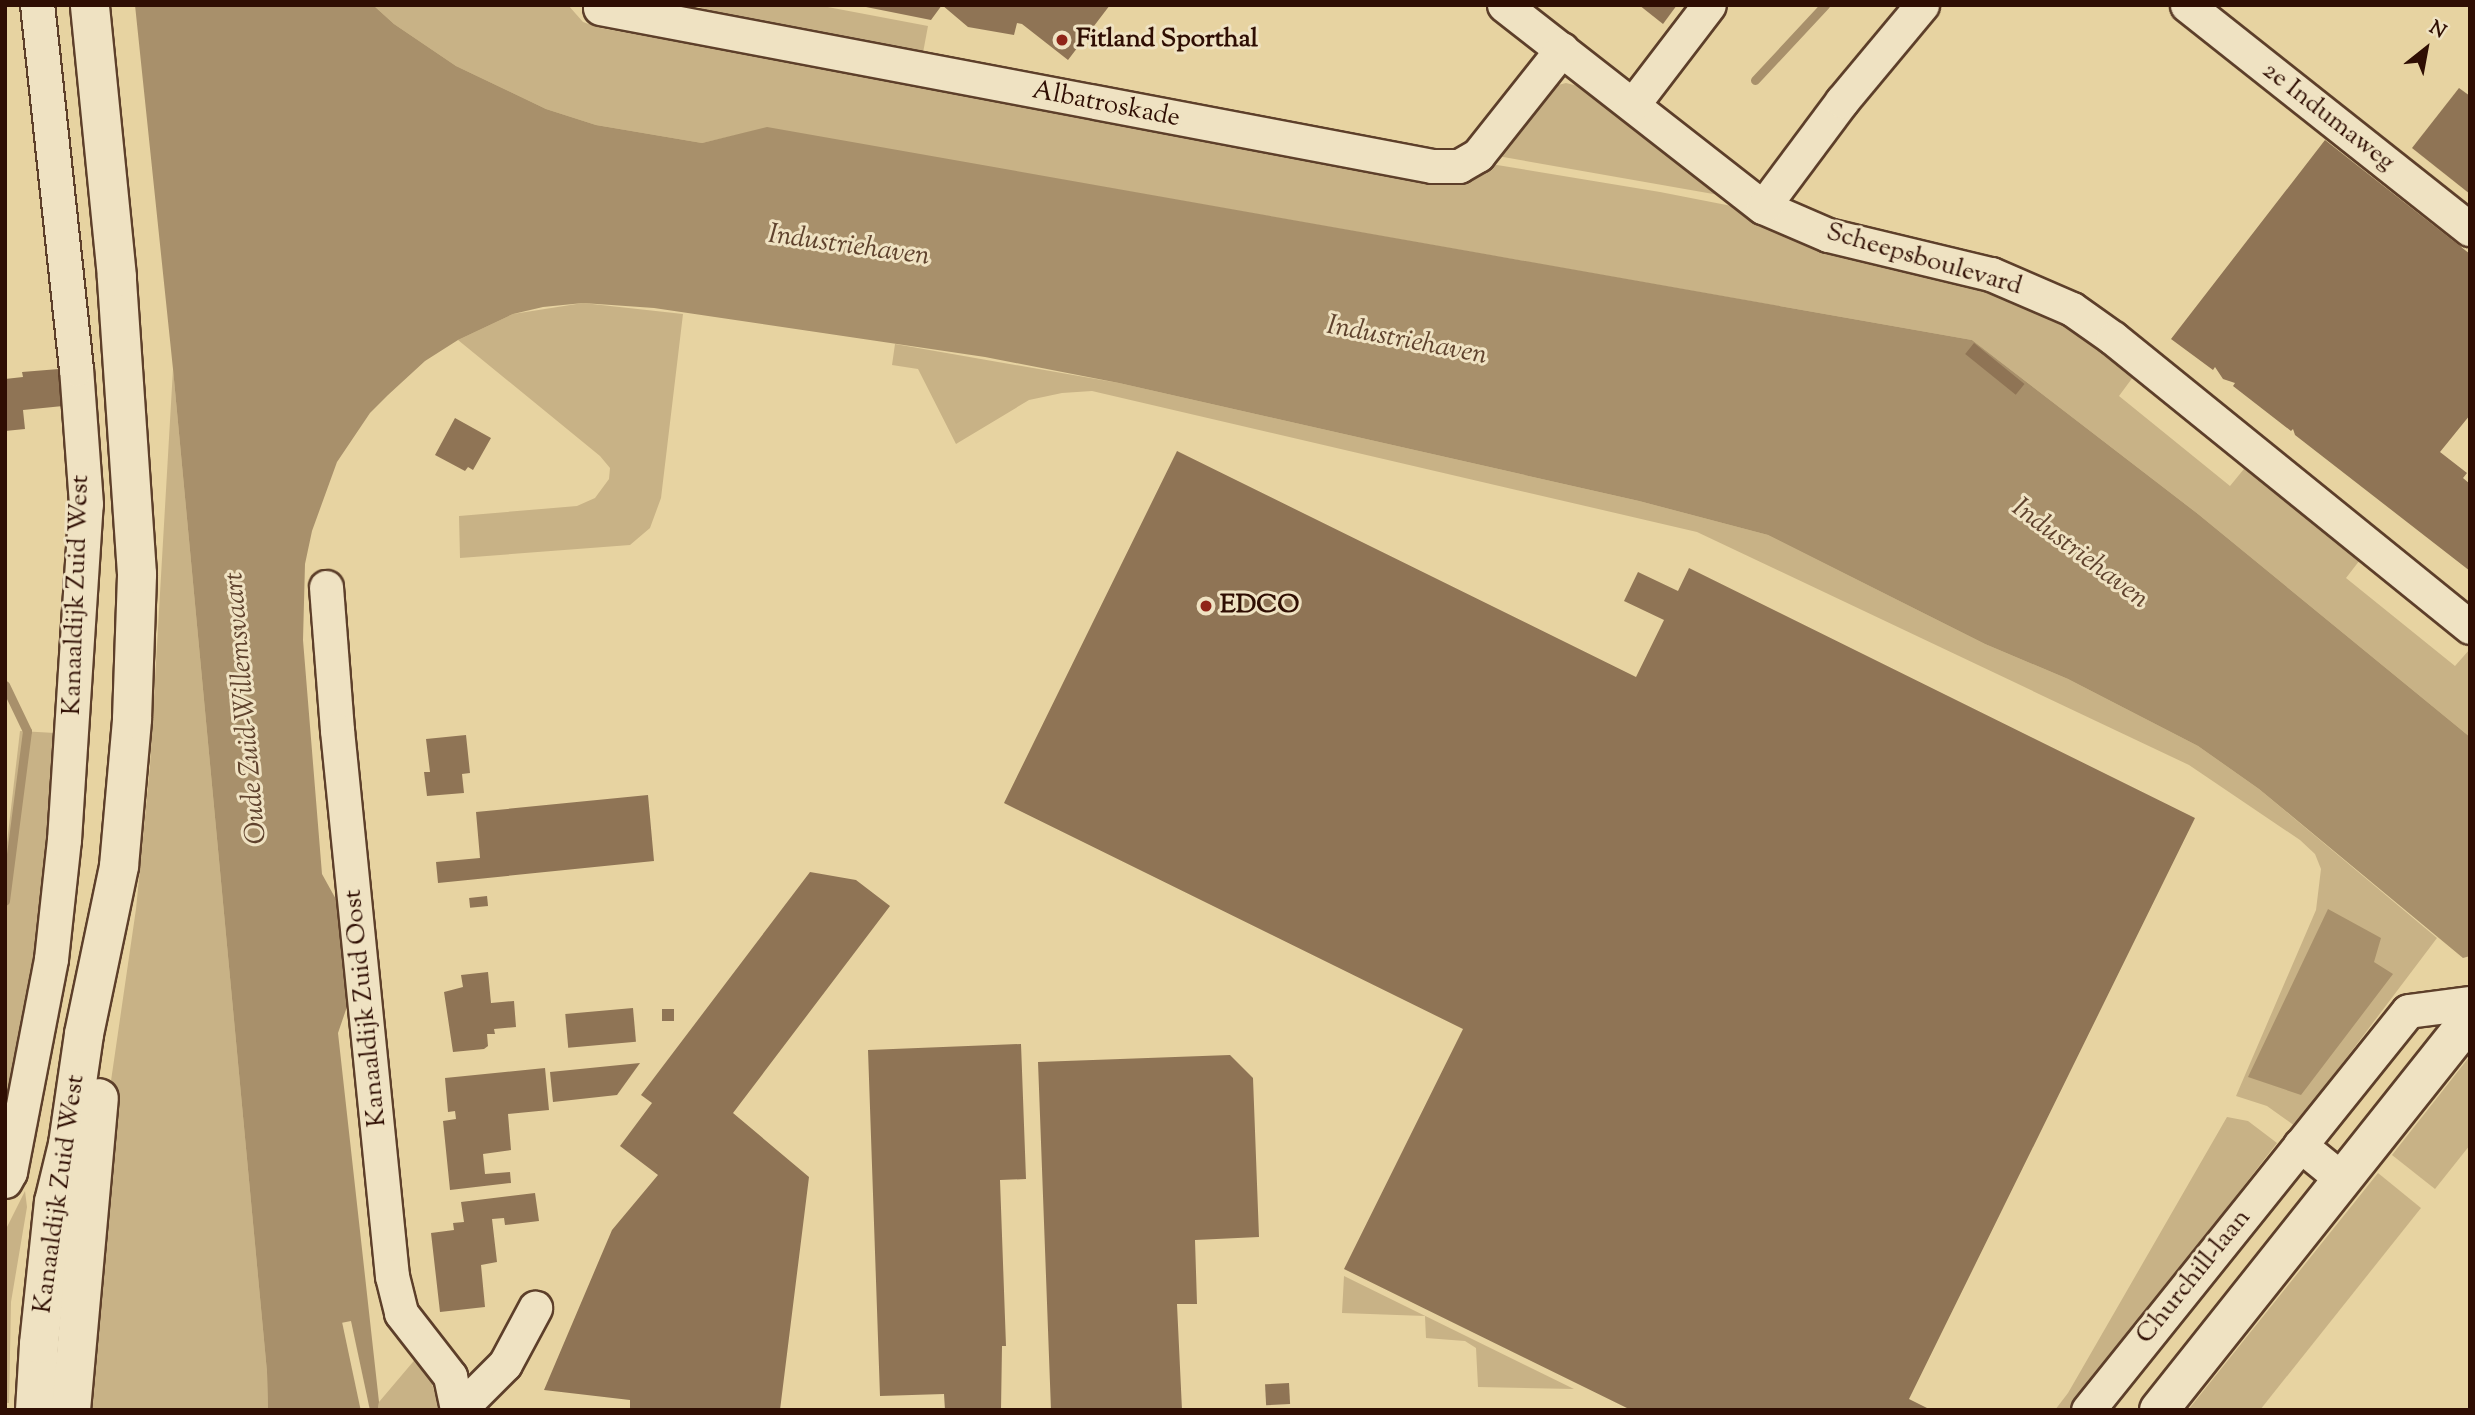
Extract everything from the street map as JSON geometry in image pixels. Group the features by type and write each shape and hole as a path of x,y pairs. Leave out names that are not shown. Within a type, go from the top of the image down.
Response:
{"main road":[{"name":"Kanaaldijk Zuid West","path":"65,5 82,168 117,277"},
{"name":"Kanaaldijk Zuid West","path":"35,1410 54,1202 68,1144 84,1034 119,866 132,719 136,587 117,277 90,5"},
{"name":"Kanaaldijk Zuid West","path":"71,1410 106,1039 97,979"},
{"path":"2159,1410 2470,1020"}],"street":[{"name":"Kanaaldijk Zuid West","path":"5,1181 51,959 64,840 86,504 76,369 37,5"},
{"name":"Scheepsboulevard","path":"1504,5 1634,103 1763,207 1828,236 1991,274 2072,309 2113,338 2470,627"},
{"path":"1634,103 1709,5"},
{"path":"1763,207 1842,101 1922,5"},
{"name":"2e Indumaweg","path":"2187,5 2470,229"},
{"name":"Albatroskade","path":"600,8 1432,166 1459,166 1478,155 1562,49"},
{"name":"Kanaaldijk Zuid Oost","path":"326,587 337,730 393,1276 401,1313 450,1376 458,1410"},
{"name":"Churchill-laan","path":"2088,1410 2407,1011 2470,1003"},
{"path":"2300,1145 2343,1180"},
{"path":"458,1410 505,1364 535,1308"}],"shaded area":[{"path":"373,5 568,5 583,22 600,28 1430,177 1485,163 1660,192 1747,209 1844,256 1876,265 1980,285 2024,301 2073,328 2136,373 2119,396 2230,486 2248,464 2363,556 2346,578 2455,666 2470,649 2470,737 2198,514 1972,340 767,128 702,143 596,125 546,109 456,66 394,24"},
{"path":"696,5 817,5 928,26 922,58 713,15"},
{"path":"1566,83 1590,89 1722,192 1719,195 1492,155 1554,86"},
{"path":"583,303 683,314 661,498 650,528 630,545 460,558 459,516 577,506 595,498 609,479 610,468 600,456 458,340 513,314"},
{"path":"895,344 1119,383 1639,501 1768,535 1985,644 2068,679 2198,746 2259,789 2437,938 2295,1126 2267,1106 2236,1096 2316,910 2321,869 2315,854 2300,840 2189,765 1697,532 1092,391 1062,393 1029,400 956,444 918,369 892,365"},
{"path":"173,369 267,1372 268,1410 80,1410 89,1232 136,909 150,766"},
{"path":"20,731 55,733 47,839 31,975 5,1112 5,860"},
{"path":"2470,1056 2470,1145 2435,1189 2392,1155"},
{"path":"2227,1117 2248,1121 2277,1143 2070,1410 2055,1410 2068,1393"},
{"path":"2378,1173 2421,1208 2260,1410 2188,1410"},
{"path":"25,1191 27,1207 11,1302 9,1403 5,1403 5,1231"},
{"path":"1344,1276 1574,1389 1478,1387 1476,1348 1465,1341 1426,1338 1425,1316 1342,1313"},
{"path":"418,1356 427,1368 440,1410 369,1410 378,1408 379,1402"}],"water":[{"path":"135,5 373,5 394,24 456,66 546,109 596,125 702,143 767,127 1972,340 2198,514 2470,737 2470,956 2463,958 2259,789 2198,746 2068,679 1985,644 1768,535 1639,501 1119,383 985,357 654,308 583,303 543,307 513,314 458,340 425,361 388,395 370,413 337,462 312,531 305,564 303,640 322,874 343,912 351,995 338,1033 379,1402 378,1408 369,1410 268,1410 267,1372 173,369"},
{"path":"2328,909 2381,938 2374,962 2393,974 2301,1095 2248,1077"}],"pier":[{"path":"351,1321 370,1410 361,1410 342,1323"}],"building":[{"path":"856,5 942,5 931,20"},
{"name":"Fitland Sporthal","path":"942,5 1110,5 1068,60 1022,24 1017,23 1014,35 968,27"},
{"path":"1639,5 1677,5 1663,24"},
{"path":"2459,88 2470,96 2470,194 2412,148"},
{"path":"2325,140 2470,254 2470,415 2440,452 2467,473 2463,478 2470,484 2470,571 2295,435 2293,429 2291,431 2233,386 2235,383 2223,379 2215,367 2213,370 2171,339"},
{"path":"1974,343 2025,384 2016,395 1965,354"},
{"path":"59,369 63,406 23,410 25,429 5,431 5,379 23,377 22,372"},
{"path":"455,418 491,438 473,470 468,467 465,471 435,455"},
{"path":"1177,451 1636,677 1664,620 1624,601 1638,572 1678,591 1689,568 2195,818 1909,1399 1931,1410 1631,1410 1344,1269 1463,1029 1004,803"},
{"path":"466,735 470,773 462,774 464,793 427,796 424,772 430,772 426,739"},
{"path":"648,795 654,861 438,883 436,862 480,858 476,812"},
{"path":"810,872 856,880 890,906 733,1113 809,1177 780,1410 630,1410 630,1400 544,1390 612,1230 658,1175 620,1146 652,1103 641,1095"},
{"path":"487,896 488,906 470,908 469,898"},
{"path":"488,972 491,1003 514,1001 516,1027 494,1029 495,1034 487,1034 488,1046 484,1049 453,1052 444,992 463,987 461,975"},
{"path":"633,1008 636,1042 568,1048 565,1014"},
{"path":"662,1009 674,1009 674,1021 662,1021"},
{"path":"1021,1044 1026,1179 1000,1180 1006,1346 1002,1346 1001,1410 945,1410 944,1394 880,1396 868,1050"},
{"path":"1230,1055 1253,1078 1259,1237 1195,1240 1197,1304 1177,1304 1182,1410 1051,1410 1038,1062"},
{"path":"640,1063 617,1095 553,1102 550,1072"},
{"path":"545,1068 549,1110 508,1114 511,1150 483,1154 485,1174 510,1172 511,1183 450,1190 443,1121 456,1119 455,1111 448,1112 445,1078"},
{"path":"535,1193 539,1221 505,1225 504,1218 492,1219 497,1262 481,1265 485,1307 440,1312 431,1233 454,1230 453,1223 464,1222 461,1202"},
{"path":"1289,1383 1290,1404 1266,1405 1265,1384"}],"waterway":[{"path":"1755,80 1825,5"},
{"path":"5,685 27,731 5,901"}],"place":[{"name":"Fitland Sporthal","path":"1062,40"},
{"name":"EDCO","path":"1206,606"}],"water label":[{"name":"Industriehaven","path":"849,246"},
{"name":"Industriehaven","path":"1407,341"},
{"name":"Industriehaven","path":"2080,554"},
{"name":"Oude Zuid-Willemsvaart","path":"246,708"}]}
